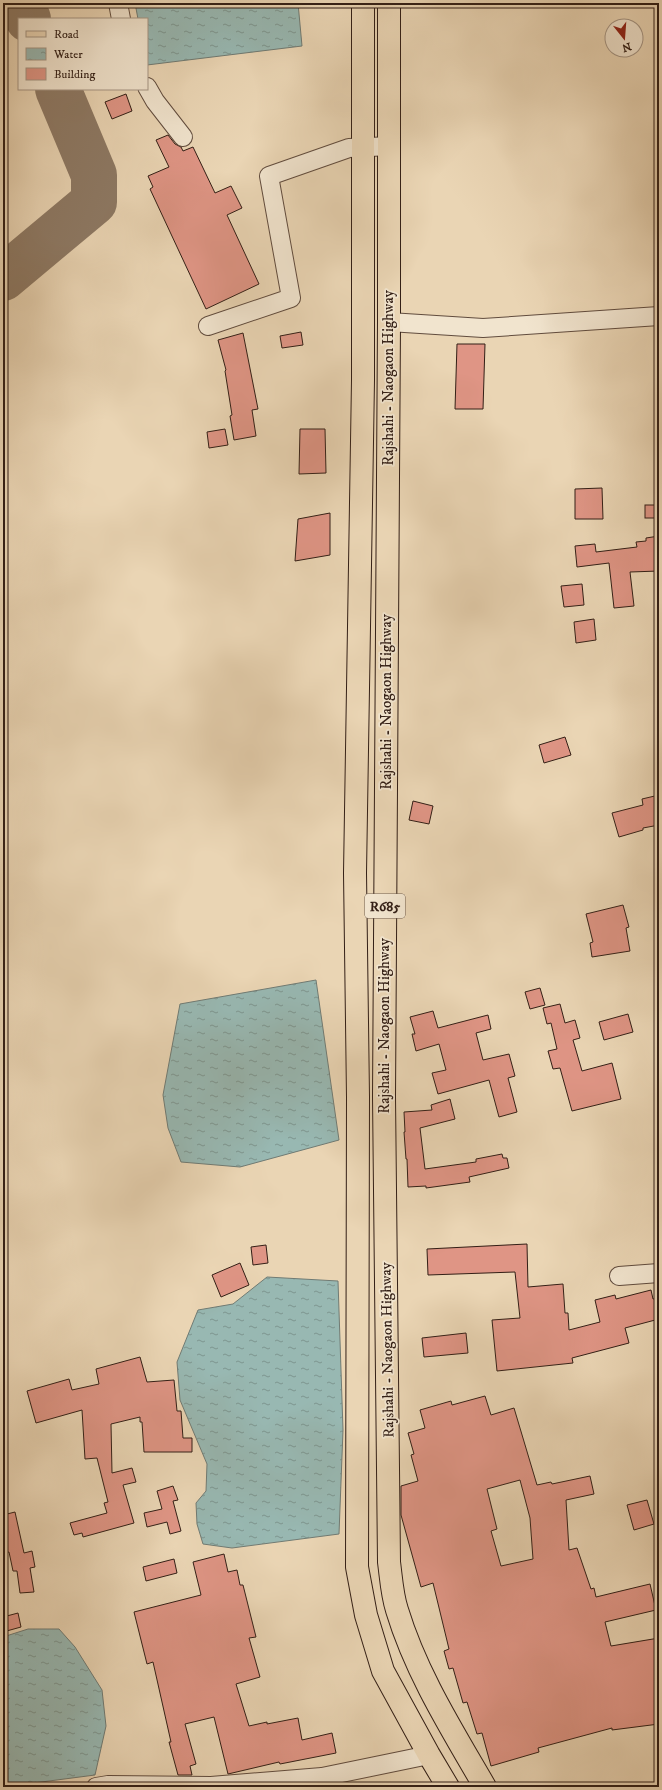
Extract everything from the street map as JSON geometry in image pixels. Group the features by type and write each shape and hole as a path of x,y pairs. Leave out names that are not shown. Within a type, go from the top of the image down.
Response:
{"main road":[{"name":"Rajshahi - Naogaon Highway","path":"364,3 362,380 355,873 358,1097 357,1566 366,1615 383,1671 448,1787"},
{"name":"Rajshahi - Naogaon Highway","path":"389,3 390,146 384,1097 389,1562 396,1609 414,1657 442,1712 485,1787"},
{"path":"362,380 388,381"}],"street":[{"path":"118,3 121,18"},
{"path":"148,89 155,101 183,137"},
{"path":"208,326 290,298 269,176 349,148 390,146"},
{"path":"389,322 483,328 659,316"},
{"path":"619,1276 659,1273"},
{"path":"96,1787 108,1785 211,1786 322,1777 429,1755"}],"water":[{"path":"135,3 298,3 302,46 148,65 148,18 138,18"},
{"path":"316,980 339,1140 240,1167 181,1162 168,1128 163,1095 180,1004"},
{"path":"267,1277 338,1281 343,1430 339,1534 232,1548 203,1544 197,1524 196,1503 206,1491 207,1464 180,1400 177,1362 198,1310 233,1304"},
{"path":"28,1629 59,1629 75,1647 102,1690 106,1726 95,1775 3,1787 3,1637"}],"building":[{"path":"126,94 132,111 112,119 105,102"},
{"path":"168,135 175,144 181,147 183,151 193,147 215,193 231,186 242,208 227,215 259,284 206,309 150,189 153,187 148,176 169,167 156,140"},
{"path":"301,332 303,345 282,348 280,336"},
{"path":"243,333 258,409 252,410 256,436 234,440 230,416 232,415 226,370 218,340"},
{"path":"457,344 485,344 483,409 455,409"},
{"path":"225,429 228,445 209,448 207,432"},
{"path":"300,429 325,429 326,473 299,474"},
{"path":"602,488 603,519 575,519 575,489"},
{"path":"645,505 659,505 659,518 645,518"},
{"path":"330,513 330,555 295,561 298,519"},
{"path":"659,536 659,571 630,572 634,606 614,608 609,563 577,567 575,546 595,544 596,552 637,547 636,542 646,541 646,538"},
{"path":"582,584 584,605 564,607 561,586"},
{"path":"594,619 596,640 576,643 574,622"},
{"path":"565,737 571,755 544,763 539,745"},
{"path":"659,795 659,825 643,828 643,830 619,837 612,813 643,805 642,799"},
{"path":"413,801 433,806 429,824 409,820"},
{"path":"623,905 629,927 626,928 630,951 592,957 590,943 593,942 586,914"},
{"path":"540,988 545,1005 530,1009 525,992"},
{"path":"560,1004 565,1023 575,1020 580,1038 573,1040 582,1071 612,1063 621,1099 572,1111 560,1068 553,1069 548,1051 557,1049 551,1023 547,1024 543,1008"},
{"path":"433,1011 438,1028 488,1015 491,1029 476,1033 483,1060 509,1054 515,1076 508,1078 517,1112 499,1117 489,1080 438,1094 432,1073 446,1070 439,1044 416,1051 412,1034 415,1034 410,1017"},
{"path":"628,1014 633,1032 604,1040 599,1022"},
{"path":"450,1099 455,1119 420,1128 425,1169 476,1162 476,1159 502,1154 503,1158 507,1158 509,1168 469,1177 470,1182 426,1188 426,1186 408,1187 404,1112 432,1110 431,1105"},
{"path":"527,1244 528,1287 563,1284 565,1313 568,1313 569,1330 600,1322 595,1300 615,1295 616,1299 651,1290 653,1299 659,1298 659,1319 625,1328 629,1343 572,1358 573,1363 497,1371 492,1320 520,1318 515,1272 428,1275 427,1249"},
{"path":"266,1245 268,1263 253,1265 251,1247"},
{"path":"240,1263 249,1285 221,1297 212,1275"},
{"path":"466,1333 468,1353 424,1357 422,1338"},
{"path":"140,1357 147,1382 174,1380 177,1411 181,1411 183,1438 192,1438 192,1452 144,1452 142,1422 140,1422 140,1417 111,1424 112,1473 132,1468 136,1482 123,1485 134,1523 83,1537 82,1533 74,1535 70,1523 107,1513 104,1503 108,1502 97,1458 85,1459 82,1410 36,1423 27,1391 69,1379 72,1390 99,1384 96,1369"},
{"path":"485,1396 491,1415 514,1408 537,1485 551,1482 552,1484 590,1476 594,1494 566,1500 569,1550 577,1548 591,1589 594,1588 596,1597 650,1584 656,1610 605,1622 611,1646 659,1638 659,1724 612,1730 612,1728 538,1748 539,1752 491,1766 482,1733 477,1734 467,1702 463,1703 453,1668 449,1669 444,1651 449,1649 433,1583 421,1587 401,1515 401,1486 418,1481 411,1455 414,1454 408,1433 425,1428 420,1410 451,1401 452,1405","holes":["520,1480 530,1518 533,1559 501,1566 491,1531 497,1529 487,1489"]},
{"path":"173,1486 178,1500 173,1501 181,1531 170,1534 167,1522 147,1527 144,1513 162,1509 157,1491"},
{"path":"647,1500 654,1524 634,1530 627,1505"},
{"path":"15,1512 24,1553 32,1551 35,1567 30,1568 34,1592 20,1593 17,1571 13,1571 9,1552 3,1553 3,1515"},
{"path":"224,1554 228,1572 237,1570 240,1585 243,1585 256,1637 249,1638 260,1677 236,1684 249,1726 298,1718 302,1740 332,1733 336,1753 280,1764 279,1762 228,1774 214,1717 185,1724 196,1764 190,1766 192,1775 178,1775 169,1742 171,1742 153,1662 147,1664 134,1612 201,1595 193,1562"},
{"path":"174,1559 177,1573 146,1581 143,1567"},
{"path":"18,1613 21,1627 3,1632 3,1617"}],"taxiway":[{"path":"22,3 28,18"},
{"path":"3,278 94,202 94,175 58,90"}]}
